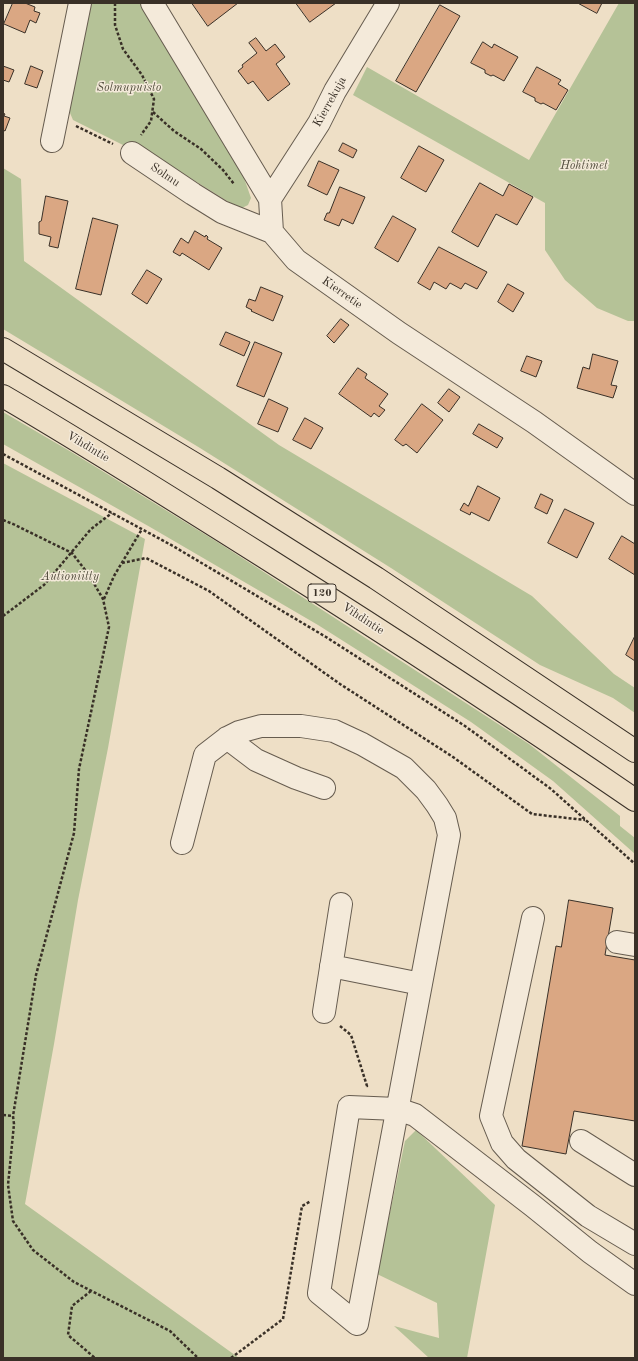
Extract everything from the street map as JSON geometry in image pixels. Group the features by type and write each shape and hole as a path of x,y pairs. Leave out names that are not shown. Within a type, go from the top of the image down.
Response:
{"main road":[{"path":"3,349 218,478 376,578 635,751"},
{"name":"Vihdintie","path":"3,396 197,514 355,614 514,718 635,800"}],"street":[{"path":"54,131 80,3"},
{"path":"152,3 270,199 272,232"},
{"name":"Kierrekuja","path":"270,199 319,123 335,91 388,3"},
{"name":"Solmu","path":"128,152 222,212 272,232"},
{"name":"Kierretie","path":"272,232 296,260 399,333 535,423 635,494"},
{"path":"182,843 205,755 227,738 239,732 261,726 301,726 334,731 362,744 404,768 426,790 445,818 449,835 397,1109 357,1324 319,1293 349,1107 397,1109 415,1115 590,1252 635,1284"},
{"path":"227,738 256,760 296,778 324,788"},
{"path":"324,1012 341,904"},
{"path":"533,918 491,1116 502,1143 516,1159 588,1216 635,1244"},
{"path":"331,966 421,984"},
{"path":"581,1141 635,1175"}],"path":[{"path":"54,131 78,126 128,152 151,121 154,99 142,75 123,49 115,25 116,3"},
{"path":"152,112 174,131 201,149 223,170 235,186"},
{"path":"3,454 174,546 326,637 465,726 551,789 635,864"},
{"path":"3,616 44,585 91,529 112,512"},
{"path":"3,520 72,553 89,576 103,599 109,627 79,769 74,833 36,976 13,1116 14,1124 8,1185 13,1221 33,1250 74,1282 170,1330 198,1358"},
{"path":"103,599 114,576 142,529"},
{"path":"122,563 146,558 208,591 340,684 453,757 532,814 586,820"},
{"path":"3,1115 13,1116"},
{"path":"91,1290 72,1306 68,1335 95,1358"}],"green space":[{"name":"Solmupuisto","path":"92,3 142,3 244,178 251,198 248,205 242,208 235,206 136,144 131,149 73,120 69,106"},
{"name":"Hohtimet","path":"619,3 635,3 635,321 628,321 597,308 565,280 545,250 545,203 353,95 367,67 529,160"},
{"path":"3,168 21,179 24,261 279,445 532,596 614,674 635,688 635,713 613,698 540,665 391,568 200,448 3,329"},
{"path":"3,412 73,453 219,543 529,744 620,816 620,826 635,838 635,854 553,781 471,722 318,625 150,527 3,444"},
{"name":"Autioniitty","path":"3,463 145,539 108,748 78,900 25,1204 239,1358 3,1358"},
{"path":"416,1130 495,1205 467,1358 429,1358 394,1326 439,1338 437,1303 377,1274 405,1141"}],"building":[{"path":"13,3 25,3 35,7 34,11 40,13 36,23 30,20 25,33 4,24"},
{"path":"192,3 238,3 208,26"},
{"path":"296,3 336,3 310,22"},
{"path":"578,3 602,3 597,13"},
{"path":"440,5 460,16 416,92 396,81"},
{"path":"256,38 266,51 275,44 285,57 276,64 290,84 268,101 253,81 248,84 238,71 243,67 242,65 257,53 249,43"},
{"path":"483,42 492,48 494,44 518,57 504,81 493,75 491,76 485,73 485,70 471,63"},
{"path":"3,66 14,70 9,82 3,80"},
{"path":"31,66 43,71 37,88 25,84"},
{"path":"537,67 561,80 558,84 568,90 556,110 543,103 541,104 535,101 535,98 523,92"},
{"path":"3,113 5,114 4,116 10,118 5,131 3,130"},
{"path":"343,143 357,150 353,158 339,151"},
{"path":"419,146 444,160 426,192 401,178"},
{"path":"319,161 339,170 327,195 308,186"},
{"path":"480,183 503,196 509,184 533,197 517,225 496,214 478,247 452,232"},
{"path":"340,187 365,197 353,224 342,219 339,226 324,220 327,213 329,213"},
{"path":"46,196 68,201 58,248 49,246 51,237 39,234 39,222 41,221"},
{"path":"393,216 416,229 398,262 375,248"},
{"path":"93,218 118,225 101,295 76,289"},
{"path":"195,231 205,237 206,235 208,237 207,239 222,248 209,270 182,253 180,256 173,252 181,238 188,243"},
{"path":"439,247 487,272 477,289 465,283 461,289 450,283 446,289 434,282 430,290 418,283"},
{"path":"147,270 162,279 147,304 132,294"},
{"path":"508,284 524,293 513,312 498,302"},
{"path":"261,287 283,296 273,321 251,311 252,310 246,307 249,299 255,301"},
{"path":"341,319 349,325 334,343 327,336"},
{"path":"226,332 250,342 244,356 220,345"},
{"path":"255,342 282,353 264,397 237,386"},
{"path":"593,354 618,361 611,385 617,386 613,398 577,388 583,367 589,369"},
{"path":"527,356 542,361 536,377 521,371"},
{"path":"358,368 367,374 365,378 388,394 379,406 385,410 379,417 374,413 371,417 339,394"},
{"path":"449,389 460,397 449,412 438,403"},
{"path":"269,399 288,408 278,432 258,424"},
{"path":"422,404 443,420 417,453 406,444 403,446 395,440"},
{"path":"305,418 323,428 311,449 293,440"},
{"path":"479,424 503,438 497,448 473,434"},
{"path":"478,486 500,498 489,521 471,512 470,515 460,510 464,503 468,506"},
{"path":"541,494 553,500 547,514 535,508"},
{"path":"565,509 594,523 577,558 548,543"},
{"path":"622,536 635,544 635,575 609,559"},
{"path":"635,636 635,661 626,655"},
{"path":"569,900 613,908 605,955 635,960 635,1121 574,1111 566,1154 522,1146 556,946 561,947"}]}
